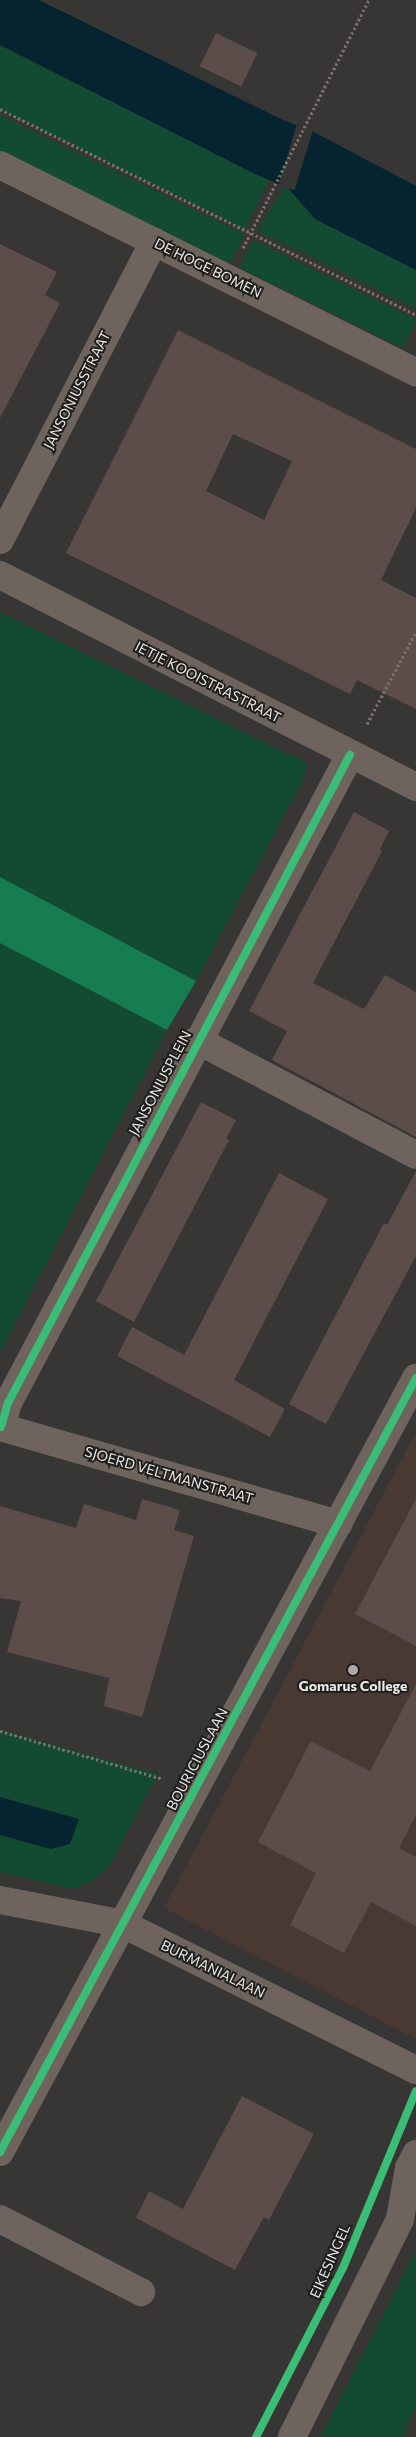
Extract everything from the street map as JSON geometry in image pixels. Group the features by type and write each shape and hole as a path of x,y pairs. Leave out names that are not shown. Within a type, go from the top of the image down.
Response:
{"street":[{"name":"DE HOGE BOMEN","path":"0,165 416,372"},
{"name":"JANSONIUSSTRAAT","path":"0,540 154,241"},
{"name":"IETJE KOOISTRASTRAAT","path":"0,575 416,787"},
{"name":"JANSONIUSPLEIN","path":"0,1427 8,1403 197,1040 350,755"},
{"name":"JANSONIUSPLEIN","path":"197,1040 416,1155"},
{"name":"BOURICIUSLAAN","path":"0,2152 416,1378"},
{"name":"SJOERD VELTMANSTRAAT","path":"0,1427 338,1524"},
{"name":"BURMANIALAAN","path":"0,1900 123,1924 416,2070"},
{"path":"292,2437 408,2211 408,2168 416,2154"},
{"path":"0,2219 141,2292"}],"path":[{"path":"228,278 369,0"},
{"path":"0,109 416,315"},
{"path":"350,755 416,632"},
{"path":"0,1732 196,1789"}],"shaded area":[{"name":"Gomarus College","path":"416,1432 416,2039 164,1908"}],"green space":[{"path":"0,45 271,177 245,229 0,110"},
{"path":"0,115 244,234 230,265 0,153"},
{"path":"284,186 300,199 315,219 416,270 416,309 258,231"},
{"path":"253,240 416,320 403,348 239,268"},
{"path":"0,612 307,763 304,778 196,981 0,877"},
{"path":"0,877 196,981 167,1030 0,943"},
{"path":"0,943 167,1030 0,1353"},
{"path":"0,1730 158,1774 109,1867 90,1882 73,1889 0,1872 0,1835 51,1849 79,1819 0,1797"},
{"path":"416,2250 416,2406 403,2437 321,2437"}],"water":[{"path":"0,0 39,0 283,120 312,131 416,186 416,270 315,219 288,188 255,174 0,45"},
{"path":"0,1797 79,1819 70,1844 51,1849 0,1835"}],"pier":[{"path":"297,124 313,129 295,190 278,185"}],"building":[{"path":"216,33 257,53 241,86 200,66"},
{"path":"0,244 57,272 45,295 60,303 0,418"},
{"path":"178,330 416,449 416,508 381,580 416,598 416,709 357,680 350,694 66,553","holes":["233,434 292,461 264,520 206,491"]},
{"path":"354,812 389,831 380,849 382,851 313,983 364,1009 385,975 416,992 416,1137 272,1060 287,1031 249,1011"},
{"path":"201,1102 236,1120 226,1139 229,1140 134,1322 96,1301"},
{"path":"416,1171 416,1256 326,1424 289,1404 384,1223 387,1225"},
{"path":"279,1173 328,1199 234,1380 285,1409 270,1437 117,1356 132,1327 184,1355"},
{"path":"142,1499 180,1510 174,1530 194,1536 142,1717 104,1706 109,1678 7,1652 21,1601 0,1598 0,1506 76,1528 84,1504 136,1520"},
{"path":"416,1499 416,1646 355,1614"},
{"path":"416,1684 416,1815 399,1848 416,1857 416,1926 371,1902 344,1953 290,1925 316,1873 258,1842 311,1741 370,1771"},
{"path":"242,2096 314,2134 269,2220 264,2217 235,2270 136,2218 149,2191 183,2209"}],"cycle path":[{"path":"1,1427 8,1403 350,755"},
{"path":"0,2152 416,1378"},
{"name":"EIKESINGEL","path":"256,2437 343,2268 416,2091"}],"place":[{"name":"Gomarus College","path":"353,1670"}]}
